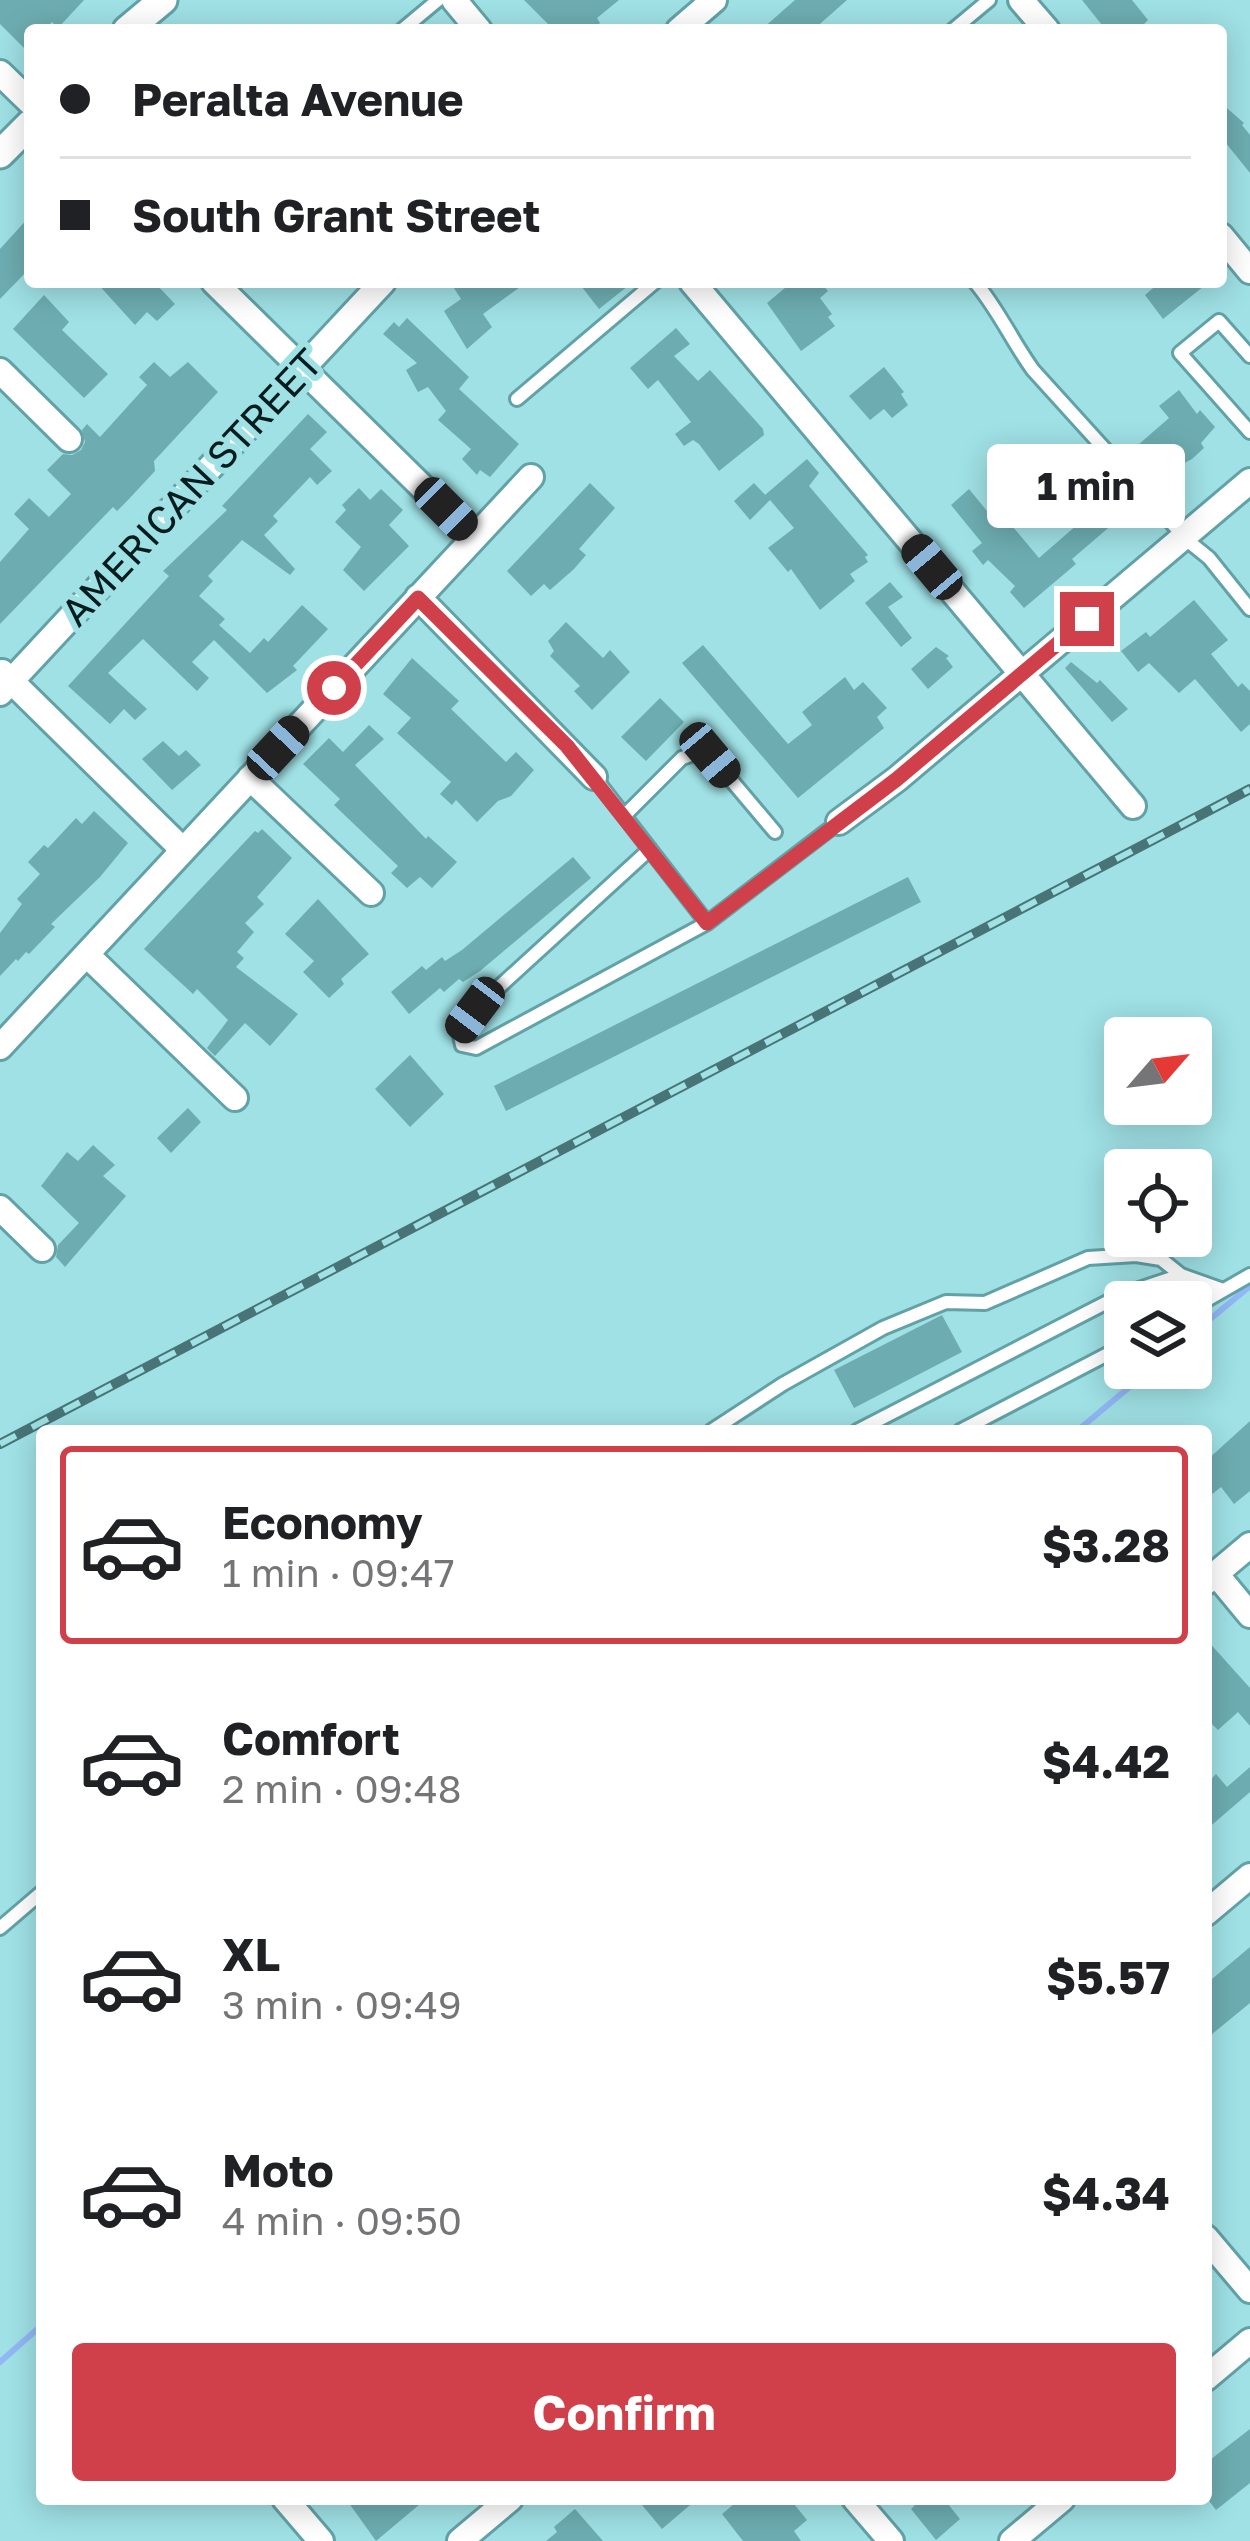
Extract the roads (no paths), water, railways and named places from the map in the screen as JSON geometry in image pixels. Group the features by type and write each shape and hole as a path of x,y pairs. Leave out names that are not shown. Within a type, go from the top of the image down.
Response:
{"street":[{"path":"134,24 163,0"},
{"path":"454,0 474,24"},
{"path":"686,24 714,0"},
{"path":"1021,0 1042,24"},
{"path":"0,73 24,96"},
{"path":"0,154 24,130"},
{"path":"1227,243 1250,271"},
{"path":"220,288 474,538"},
{"name":"AMERICAN STREET","path":"4,681 377,288"},
{"path":"697,288 1132,806"},
{"path":"0,371 69,440"},
{"path":"0,1048 531,477"},
{"path":"838,822 897,779 1250,481"},
{"path":"418,598 594,777"},
{"path":"4,681 183,850"},
{"path":"250,778 371,893"},
{"path":"87,955 235,1098"},
{"path":"0,1208 42,1249"},
{"path":"1212,1577 1250,1545"},
{"path":"1212,1579 1250,1615"},
{"path":"1212,1908 1250,1876"},
{"path":"1212,2245 1250,2290"},
{"path":"1212,2373 1250,2341"},
{"path":"290,2505 320,2541"},
{"path":"460,2541 503,2505"},
{"path":"860,2505 891,2541"},
{"path":"1012,2541 1055,2505"}],"lane":[{"path":"409,24 438,0"},
{"path":"960,24 989,0"},
{"path":"517,399 648,288"},
{"path":"980,288 1033,370 1209,558 1250,609"},
{"path":"1248,424 1180,353 1219,321 1250,356"},
{"path":"624,816 682,758 700,751 710,755 776,832"},
{"path":"594,777 707,923"},
{"path":"650,850 475,1010 459,1030 463,1045 476,1048 707,923 838,822"},
{"path":"720,1425 883,1328 935,1305 985,1304 1088,1258 1149,1256 1181,1275 1223,1290"},
{"path":"869,1425 1121,1294 1181,1275"},
{"path":"1212,1297 1250,1275"},
{"path":"973,1425 1104,1357"},
{"path":"0,1928 36,1897"}],"waterway":[{"path":"1212,1318 1250,1286"},
{"path":"1084,1425 1127,1389"},
{"path":"0,2362 36,2330"}],"railway":[{"path":"36,1425 1250,789"},
{"path":"0,1444 36,1425"}]}
